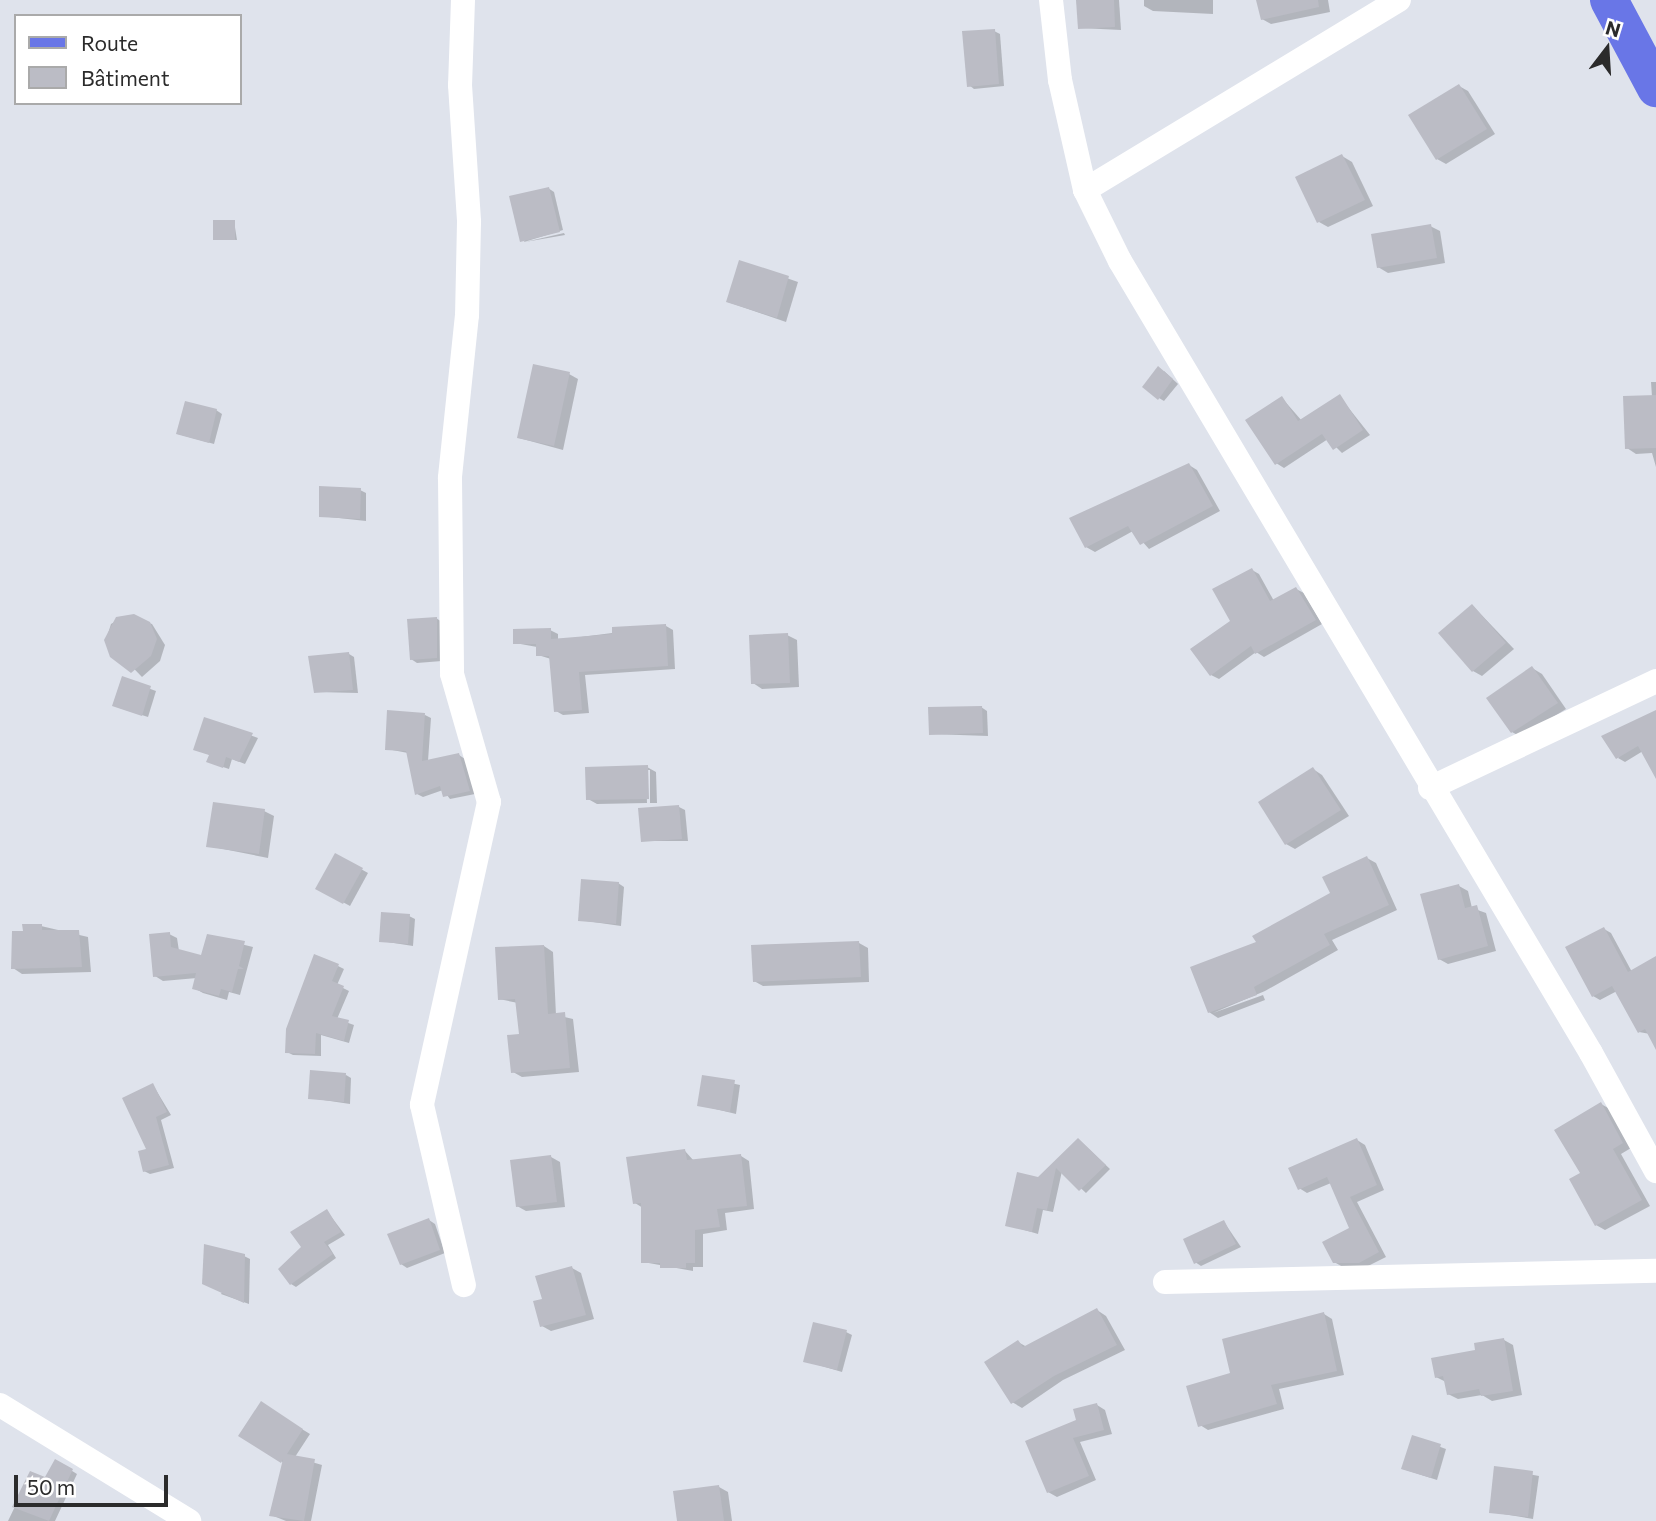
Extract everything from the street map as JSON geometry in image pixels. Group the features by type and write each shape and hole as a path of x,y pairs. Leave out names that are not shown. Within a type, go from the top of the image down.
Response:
{"main road":[{"path":"1609,0 1656,88"}],"street":[{"path":"463,0 460,85 469,222 467,315 450,478 452,674 489,802 422,1105 464,1285"},
{"path":"1051,0 1060,80 1085,191 1126,273 1430,788 1591,1053 1656,1171"},
{"path":"1085,191 1399,0"},
{"path":"1430,788 1656,681"},
{"path":"1165,1282 1656,1271"},
{"path":"0,1405 189,1521"}],"building":[{"path":"1076,0 1114,0 1115,27 1078,29"},
{"path":"1256,0 1318,0 1319,7 1261,20"},
{"path":"995,29 999,84 967,87 962,31"},
{"path":"1459,84 1487,129 1436,160 1408,115"},
{"path":"1342,154 1365,200 1317,223 1295,177"},
{"path":"549,187 560,232 520,242 509,196"},
{"path":"213,220 235,220 235,240 213,240"},
{"path":"1431,224 1437,258 1377,268 1371,234"},
{"path":"739,260 789,276 777,318 726,302"},
{"path":"533,364 570,372 554,446 517,438"},
{"path":"1158,366 1173,379 1158,400 1142,387"},
{"path":"1340,394 1363,430 1333,450 1322,434 1275,465 1245,420 1282,396 1298,421"},
{"path":"1656,395 1656,448 1625,449 1623,396"},
{"path":"185,401 217,409 209,443 176,434"},
{"path":"1189,463 1213,506 1140,545 1128,526 1085,548 1069,518"},
{"path":"319,486 361,488 360,519 319,517"},
{"path":"1252,568 1270,601 1296,587 1316,620 1255,654 1251,646 1210,676 1190,649 1230,621 1212,589"},
{"path":"1472,604 1506,643 1472,672 1438,633"},
{"path":"134,614 150,622 157,639 151,656 131,673 110,657 104,640 116,617"},
{"path":"437,617 437,658 410,660 407,619"},
{"path":"666,624 668,666 579,672 582,710 554,712 549,656 536,656 536,644 513,644 513,629 551,628 551,639 612,634 612,627"},
{"path":"788,633 790,683 751,684 749,635"},
{"path":"349,652 353,690 314,693 308,656"},
{"path":"1532,666 1558,703 1511,733 1486,698"},
{"path":"122,676 151,686 142,716 112,706"},
{"path":"982,706 983,733 929,735 928,707"},
{"path":"387,710 425,713 422,761 459,753 470,791 443,797 440,786 415,795 406,751 385,750"},
{"path":"1656,710 1656,779 1638,746 1616,759 1601,736"},
{"path":"204,717 253,733 239,762 226,757 223,768 206,762 209,755 193,750"},
{"path":"648,765 649,799 586,800 585,767"},
{"path":"1313,767 1341,810 1285,845 1258,802"},
{"path":"213,802 265,809 259,854 206,847"},
{"path":"679,805 682,839 641,842 638,808"},
{"path":"335,853 363,868 343,904 315,889"},
{"path":"1367,856 1389,905 1324,934 1330,945 1254,987 1257,995 1208,1013 1190,967 1256,942 1252,936 1330,893 1322,877"},
{"path":"581,879 619,882 616,924 578,921"},
{"path":"1459,884 1465,908 1477,905 1488,946 1438,960 1420,894"},
{"path":"381,912 410,914 408,944 379,942"},
{"path":"22,924 42,924 42,930 79,930 82,967 11,969 12,931 23,931"},
{"path":"1604,927 1628,972 1656,956 1656,1050 1645,1029 1638,1033 1612,986 1592,997 1565,947"},
{"path":"170,932 171,947 201,955 207,934 245,941 239,966 244,969 238,969 232,992 221,989 219,996 192,989 196,973 153,977 149,934"},
{"path":"859,941 861,977 753,982 751,945"},
{"path":"544,945 548,1014 565,1012 570,1068 511,1073 507,1035 519,1034 515,999 498,1000 495,947"},
{"path":"314,954 339,964 332,981 344,986 332,1016 349,1020 344,1041 316,1033 315,1054 285,1053 286,1029"},
{"path":"310,1070 346,1073 344,1102 308,1099"},
{"path":"702,1075 735,1080 730,1112 697,1106"},
{"path":"153,1083 167,1112 156,1117 169,1165 143,1172 138,1151 146,1149 122,1098"},
{"path":"1601,1102 1623,1143 1613,1149 1642,1200 1595,1226 1569,1179 1580,1173 1554,1130"},
{"path":"1078,1138 1106,1165 1079,1191 1056,1168 1047,1210 1037,1208 1032,1232 1005,1226 1017,1172 1038,1177"},
{"path":"1357,1138 1377,1185 1350,1197 1379,1252 1359,1263 1333,1263 1322,1242 1349,1228 1327,1177 1298,1190 1288,1168"},
{"path":"685,1149 687,1160 741,1154 747,1206 717,1209 720,1227 695,1230 695,1263 686,1263 686,1268 660,1268 660,1263 641,1263 641,1203 633,1204 626,1157"},
{"path":"551,1155 557,1202 516,1207 510,1160"},
{"path":"327,1209 341,1232 324,1242 333,1254 290,1285 278,1269 301,1247 290,1232"},
{"path":"429,1218 440,1250 400,1265 387,1234"},
{"path":"1224,1220 1236,1244 1194,1264 1183,1239"},
{"path":"204,1244 245,1254 244,1303 202,1284"},
{"path":"572,1266 586,1315 540,1327 533,1301 542,1299 535,1276"},
{"path":"1097,1308 1117,1345 1054,1376 1011,1404 984,1362 1018,1340 1023,1347"},
{"path":"1324,1312 1337,1371 1271,1385 1277,1404 1198,1427 1186,1386 1230,1373 1222,1339"},
{"path":"813,1322 847,1330 837,1370 803,1362"},
{"path":"1504,1338 1513,1391 1481,1396 1479,1389 1447,1395 1443,1376 1435,1378 1431,1358 1475,1350 1474,1343"},
{"path":"261,1401 303,1429 287,1454 315,1459 304,1521 269,1516 283,1459 281,1463 238,1436"},
{"path":"1097,1403 1104,1430 1073,1438 1089,1476 1047,1493 1025,1441 1076,1420 1073,1409"},
{"path":"1412,1435 1441,1444 1431,1478 1401,1469"},
{"path":"55,1459 73,1469 49,1521 12,1507 30,1471 45,1477"},
{"path":"1494,1466 1533,1471 1528,1517 1489,1513"},
{"path":"719,1485 724,1521 677,1521 673,1491"}]}
